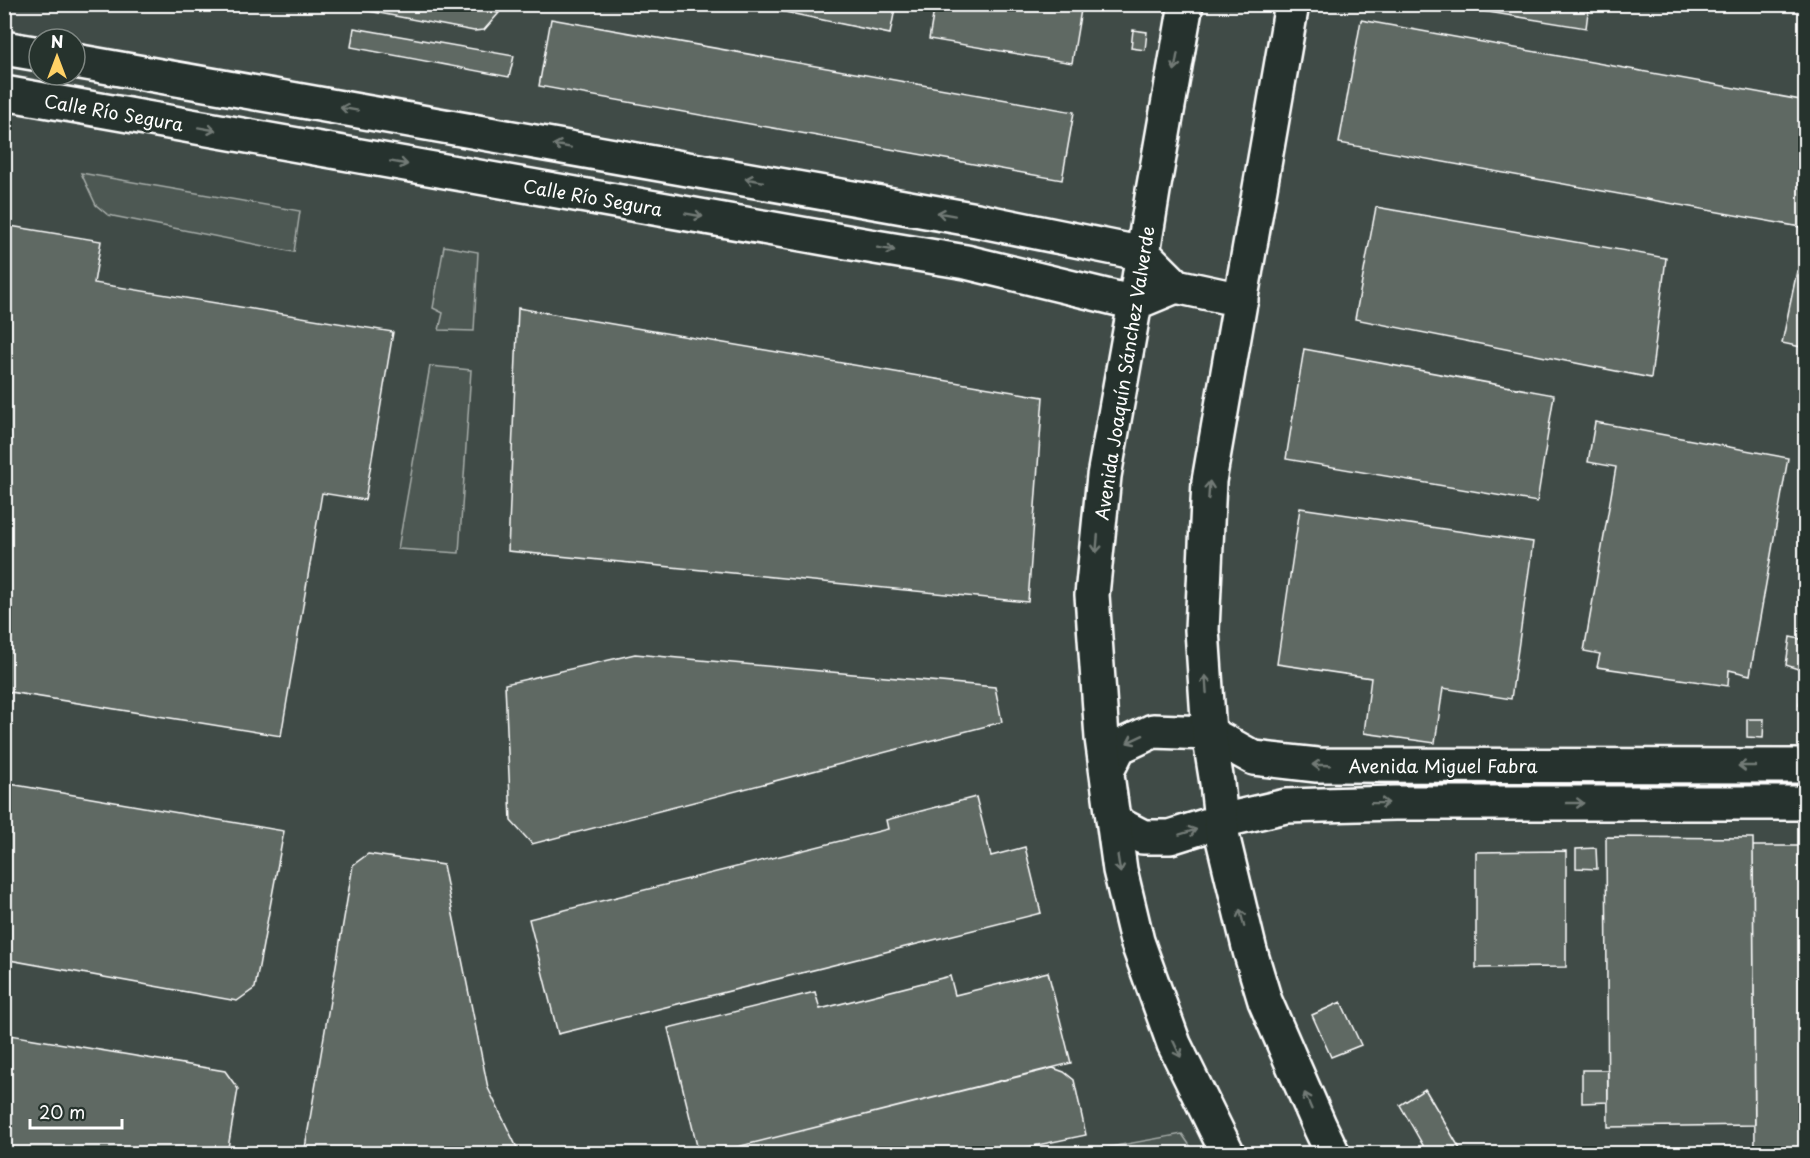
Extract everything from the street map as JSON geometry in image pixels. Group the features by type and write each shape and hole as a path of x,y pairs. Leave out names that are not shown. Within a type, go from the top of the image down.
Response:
{"main road":[{"name":"Avenida Joaquín Sánchez Valverde","path":"1186,4 1104,476 1092,595 1102,738 1120,870 1137,941 1174,1044 1228,1154"},
{"path":"1292,4 1209,481 1202,630 1209,733 1223,839 1250,951 1265,1001 1334,1154"},
{"path":"4,48 27,52"},
{"path":"87,62 977,220 1109,230 1122,224 1153,191"},
{"name":"Calle Río Segura","path":"4,93 966,262 1139,279"},
{"path":"444,171 453,127"},
{"path":"977,220 1139,279 1241,300"},
{"name":"Avenida Miguel Fabra","path":"1107,771 1119,747 1153,731 1209,733 1254,758 1317,765 1806,766"},
{"path":"1113,822 1143,837 1170,837 1221,821 1286,806 1395,803 1806,803"}],"shaded area":[{"path":"5,5 1805,5 1805,1153 5,1153"},
{"path":"81,173 300,211 294,252 108,215 96,205"},
{"path":"444,246 478,252 474,331 439,330 443,313 433,308"},
{"path":"430,366 471,370 459,553 398,549"},
{"path":"1182,1134 1195,1153 1077,1153"}],"building":[{"path":"348,4 449,4 499,13 484,30 474,31 347,7"},
{"path":"747,4 896,4 890,34"},
{"path":"935,4 1082,4 1072,63 929,39"},
{"path":"1452,4 1589,4 1586,28 1452,6"},
{"path":"551,19 1074,112 1062,180 539,86"},
{"path":"1361,20 1806,101 1806,228 1339,143"},
{"path":"354,28 514,56 509,77 351,47"},
{"path":"1133,30 1147,32 1145,50 1131,48"},
{"path":"1376,207 1666,258 1651,378 1355,319"},
{"path":"4,225 101,241 94,283 393,332 365,500 322,493 281,736 4,691"},
{"path":"1797,271 1806,273 1806,348 1782,343"},
{"path":"518,308 1043,397 1028,602 508,551"},
{"path":"1304,349 1554,395 1537,502 1286,459"},
{"path":"1595,422 1788,458 1750,675 1729,670 1728,686 1597,667 1600,654 1584,651 1616,467 1588,462"},
{"path":"1300,508 1533,542 1511,699 1443,688 1435,743 1364,733 1371,678 1277,664"},
{"path":"1790,637 1806,640 1806,706 1799,705 1804,671 1786,665"},
{"path":"635,654 995,687 1002,722 532,844 511,821 505,684"},
{"path":"1747,719 1764,719 1763,738 1747,737"},
{"path":"4,783 284,831 255,988 237,1001 4,959"},
{"path":"976,797 991,856 1025,847 1041,913 558,1034 529,919 888,829 886,820"},
{"path":"1606,837 1753,838 1755,1125 1608,1127"},
{"path":"1753,846 1806,846 1806,1154 1755,1154"},
{"path":"1596,848 1597,869 1576,868 1576,849"},
{"path":"1566,851 1566,967 1476,968 1476,852"},
{"path":"368,854 443,865 488,1088 520,1154 304,1154 353,865"},
{"path":"1048,972 1071,1063 709,1154 699,1154 668,1028 815,992 820,1009 950,976 955,995"},
{"path":"1341,1002 1361,1045 1331,1057 1312,1015"},
{"path":"4,1034 225,1071 238,1089 227,1154 4,1154"},
{"path":"1053,1068 1064,1072 1074,1080 1086,1135 994,1154 709,1154"},
{"path":"1582,1070 1608,1070 1608,1102 1582,1103"},
{"path":"1425,1089 1463,1154 1428,1154 1400,1105"}]}
